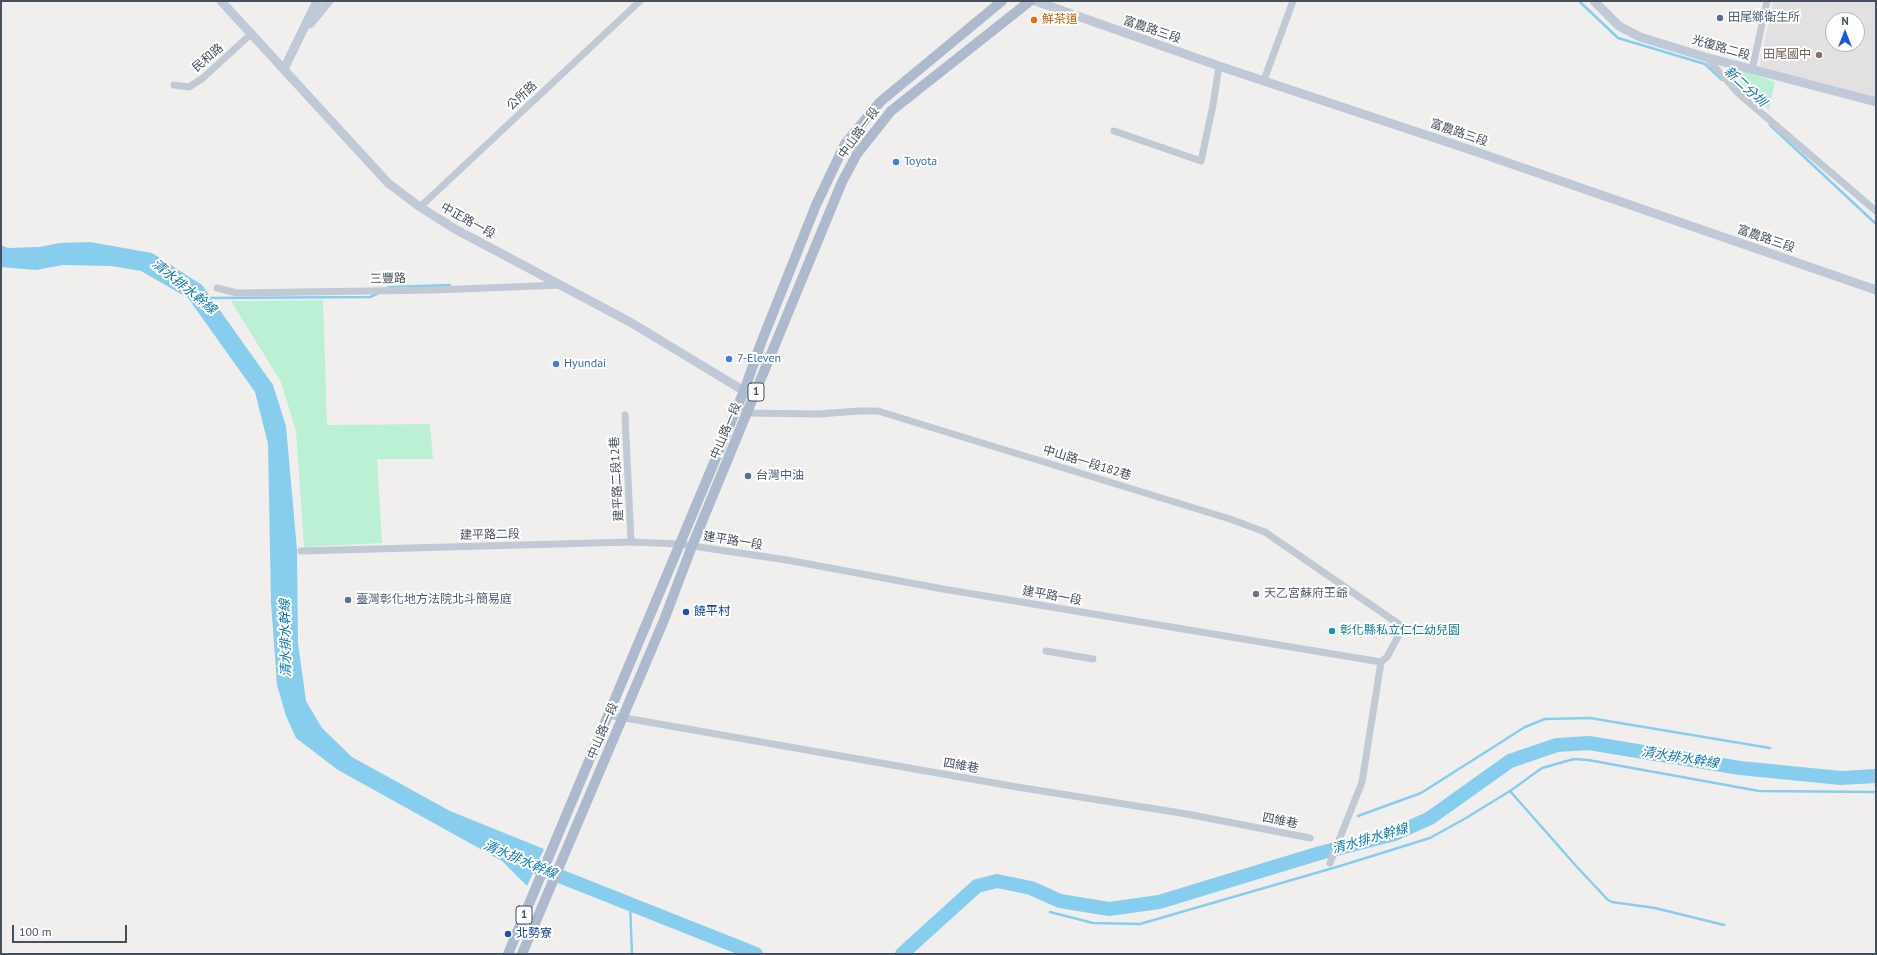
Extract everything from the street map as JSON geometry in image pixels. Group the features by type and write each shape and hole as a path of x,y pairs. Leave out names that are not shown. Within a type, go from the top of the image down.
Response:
{"main road":[{"name":"中山路一段","path":"508,954 744,391 761,343 816,205 845,144 880,102 1002,1"},
{"name":"中山路一段","path":"522,954 664,620 692,546 842,182 857,154 891,111 1030,1"}],"street":[{"name":"中正路一段","path":"221,1 252,33 388,183 420,207 455,229 630,322 754,397"},
{"path":"284,69 317,1"},
{"path":"294,46 329,1"},
{"name":"公所路","path":"420,207 640,1"},
{"name":"富農路三段","path":"1035,1 1219,66 1264,80 1876,290"},
{"path":"1264,80 1293,1"},
{"name":"光復路二段","path":"1594,1 1619,26 1640,37 1752,70 1876,102"},
{"path":"1752,70 1767,1"},
{"name":"民和路","path":"174,85 189,87 203,78 252,33"},
{"path":"1705,57 1738,93 1876,212"},
{"path":"1114,131 1202,161 1219,66"},
{"name":"三豐路","path":"217,288 237,293 561,285"},
{"name":"中山路一段182巷","path":"736,409 748,412 818,414 878,411 1230,519 1265,532 1403,627 1387,656 1381,662"},
{"name":"建平路二段12巷","path":"625,415 631,542"},
{"name":"建平路二段","path":"301,551 631,542 679,544"},
{"name":"建平路一段","path":"679,544 787,560 943,589 1381,662"},
{"path":"1046,651 1093,659"},
{"path":"1330,862 1362,782 1381,662"},
{"name":"四維巷","path":"608,715 622,719 1017,787 1187,814 1310,838"}],"shaded area":[{"name":"田尾國中","path":"1773,1 1876,1 1876,98 1759,67"}],"green space":[{"path":"1742,70 1775,82 1769,110 1740,82"},
{"path":"323,300 327,425 430,424 433,459 377,459 382,543 304,547 296,431 281,382 231,301"}],"water":[{"path":"90,242 152,253 202,285 273,385 286,426 297,550 298,643 306,701 322,728 352,757 450,811 544,849 527,886 502,861 338,770 296,738 286,716 277,685 271,603 268,444 255,392 188,298 141,271 111,266 63,265 36,270 1,267 1,245 8,248 39,247 60,243"}],"waterway":[{"name":"新二分圳","path":"1579,1 1618,38 1705,64 1722,80"},
{"name":"新二分圳","path":"1770,125 1876,224"},
{"path":"387,288 450,285"},
{"path":"209,298 370,297 377,294"},
{"path":"1358,816 1421,793 1525,727 1545,719 1590,718 1770,748"},
{"name":"清水排水幹線","path":"902,954 977,886 997,881 1031,888 1060,901 1109,909 1159,902 1320,853 1395,834 1430,818 1510,761 1557,745 1589,743 1740,768 1841,778 1876,776"},
{"path":"1050,912 1093,923 1140,924 1340,866 1430,838 1510,791 1542,768 1574,759 1588,760 1759,791 1876,792"},
{"path":"1510,791 1608,900 1612,902 1655,908 1724,925"},
{"name":"清水排水幹線","path":"519,860 756,954"},
{"path":"630,904 632,954"}],"place":[{"name":"田尾鄉衛生所","path":"1720,18"},
{"name":"鮮茶道","path":"1034,20"},
{"name":"田尾國中","path":"1819,55"},
{"name":"Toyota","path":"896,162"},
{"name":"7-Eleven","path":"729,359"},
{"name":"Hyundai","path":"556,364"},
{"name":"台灣中油","path":"748,476"},
{"name":"天乙宮蘇府王爺","path":"1256,594"},
{"name":"臺灣彰化地方法院北斗簡易庭","path":"348,600"},
{"name":"饒平村","path":"686,612"},
{"name":"彰化縣私立仁仁幼兒園","path":"1332,631"},
{"name":"北勢寮","path":"508,934"}]}
